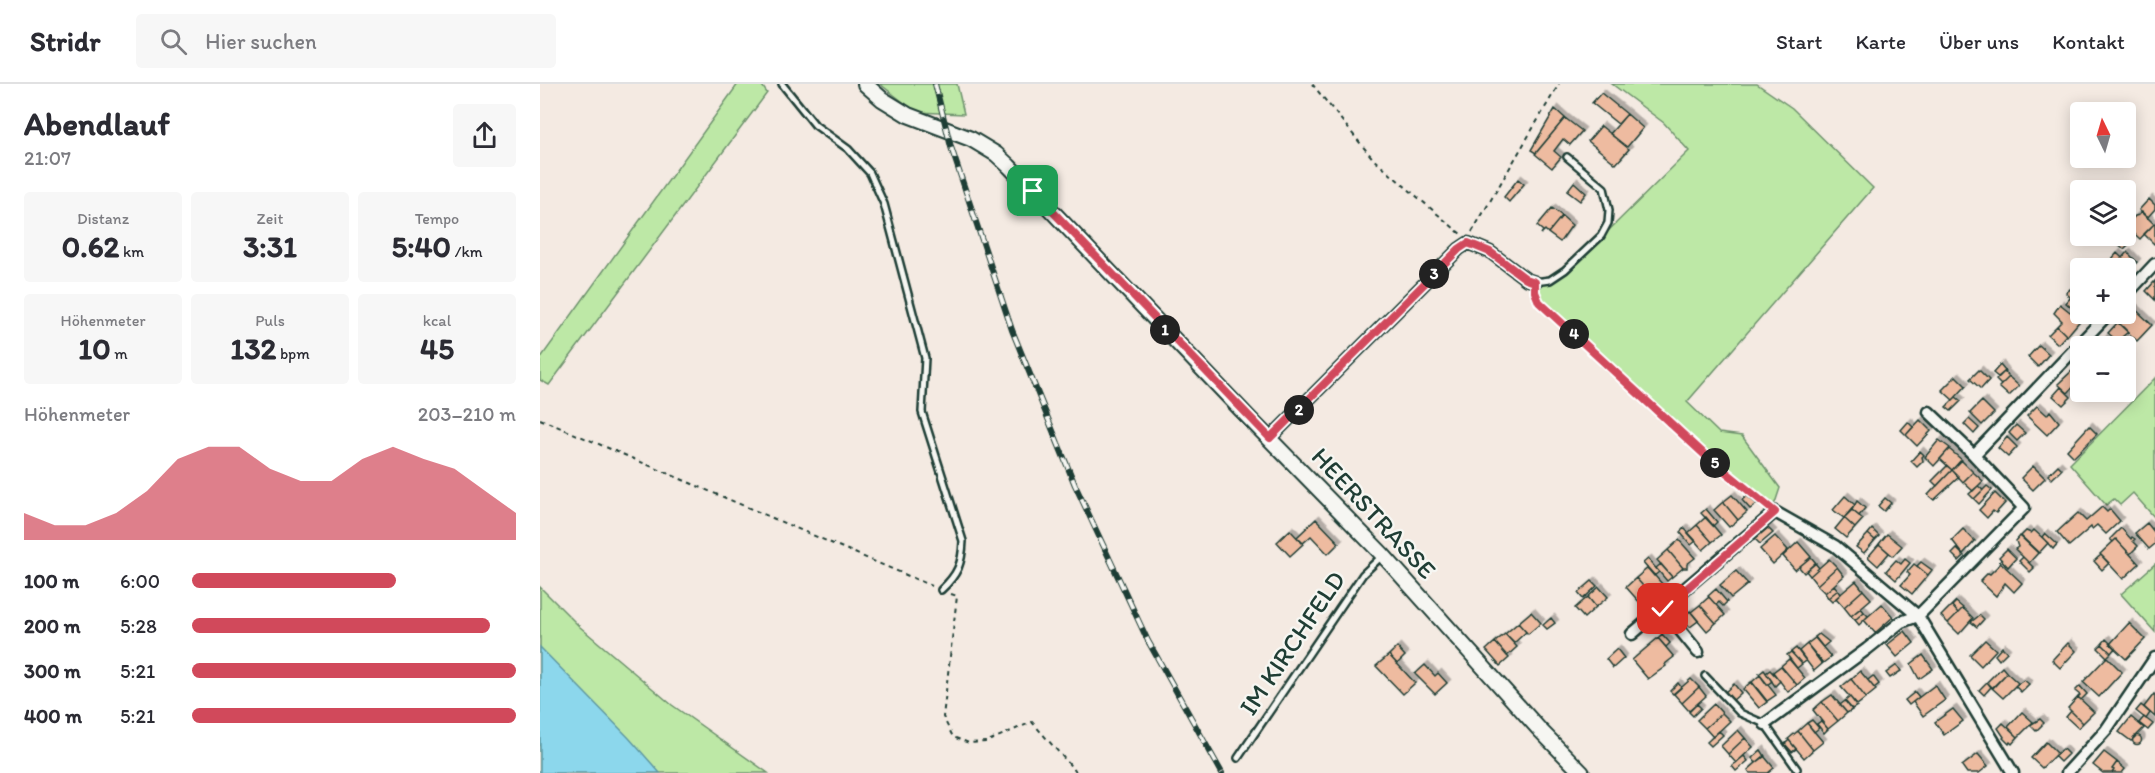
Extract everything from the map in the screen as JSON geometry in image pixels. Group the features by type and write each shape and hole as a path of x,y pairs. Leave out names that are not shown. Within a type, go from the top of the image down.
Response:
{"main road":[{"name":"HEERSTRASSE","path":"866,84 882,99 908,115 971,139 996,154 1383,555 1530,719 1582,773"}],"street":[{"path":"1270,438 1459,249 1468,243 1490,252 1526,279 1535,282"},
{"path":"2136,284 2155,264"},
{"path":"1974,455 2098,324"},
{"path":"1765,724 1867,650 1901,622 1918,616 2024,508 1929,412"},
{"path":"1632,634 1775,512 1834,546 1918,616 2013,773"},
{"path":"1663,609 1698,652"},
{"path":"2067,773 2106,730 2155,658"}],"lane":[{"path":"782,84 815,125 848,149 870,173 884,204 925,358 922,412 963,541 962,560 953,578 941,590"},
{"path":"1535,282 1550,280 1565,270 1601,236 1608,223 1609,210 1604,188 1567,157"},
{"name":"IM KIRCHFELD","path":"1238,758 1363,574 1383,555"},
{"path":"1705,676 1740,713 1765,724 1797,769"}],"path":[{"path":"1312,84 1374,160 1458,231 1468,243"},
{"path":"1468,243 1473,228 1559,84"},
{"path":"1535,282 1535,292 1539,302 1705,455 1775,512"},
{"path":"540,419 957,596 943,717 953,737 969,744 986,742 1032,722 1077,773"}],"green space":[{"path":"738,84 761,84 767,93 549,385 540,380 540,359"},
{"path":"880,84 957,84 964,114 916,112"},
{"path":"1612,84 1757,84 1792,108 1873,188 1687,402 1719,433 1742,436 1780,488 1775,503 1770,506 1541,302 1537,292 1536,283 1549,282 1604,235 1689,151 1664,123"},
{"path":"2155,378 2155,518 2133,493 2120,505 2114,499 2106,505 2070,464 2131,402 2136,402 2136,397"},
{"path":"2155,564 2155,632 2121,594"},
{"path":"540,587 580,627 672,705 768,773 540,773"}],"water":[{"path":"540,647 629,738 660,773 540,773"}],"building":[{"path":"1601,93 1627,114 1618,124 1592,103"},
{"path":"1555,109 1565,118 1536,153 1531,150"},
{"path":"1627,114 1643,128 1627,147 1610,134"},
{"path":"1565,118 1582,131 1570,145 1563,139 1554,151 1561,157 1552,168 1535,154"},
{"path":"1601,126 1629,149 1616,164 1588,141"},
{"path":"1518,179 1524,184 1509,202 1504,197"},
{"path":"1574,182 1586,193 1580,201 1567,191"},
{"path":"2149,199 2155,205 2155,209 2147,218 2139,210"},
{"path":"1552,208 1562,216 1548,233 1545,230 1541,234 1543,231 1537,226"},
{"path":"2142,212 2154,224 2140,239 2136,235 2136,216"},
{"path":"1562,216 1572,225 1560,242 1548,233"},
{"path":"2155,223 2155,243 2154,244 2144,234"},
{"path":"2127,252 2133,258 2122,258"},
{"path":"2117,253 2122,258 2113,258"},
{"path":"2155,281 2155,300 2146,291"},
{"path":"2060,304 2070,312 2070,324 2077,324 2067,336 2057,326 2062,321 2054,313"},
{"path":"2136,310 2152,325 2137,341 2136,336 2132,336 2119,324 2136,324"},
{"path":"2116,324 2120,324 2128,332 2123,336 2111,336 2108,333"},
{"path":"2057,326 2066,335 2058,344 2048,335"},
{"path":"2039,345 2049,354 2038,367 2028,357"},
{"path":"2000,365 2005,371 1998,377 1993,373"},
{"path":"1979,370 1989,380 1981,389 1970,379"},
{"path":"2004,372 2009,377 2001,385 1996,380"},
{"path":"2070,373 2068,393 2058,384"},
{"path":"1956,376 1966,386 1953,400 1942,390"},
{"path":"2009,377 2019,386 2009,396 1999,387"},
{"path":"2061,387 2070,398 2063,405 2053,396"},
{"path":"1956,397 1961,401 1951,411 1946,407"},
{"path":"1982,401 1994,413 1982,425 1970,413"},
{"path":"2037,406 2047,415 2050,411 2059,422 2047,435 2027,416"},
{"path":"1969,419 1979,428 1974,434 1964,424"},
{"path":"1920,420 1931,431 1917,446 1906,435"},
{"path":"1908,422 1913,427 1906,435 1901,430"},
{"path":"2016,425 2025,433 2017,441 2009,433"},
{"path":"2089,426 2097,434 2074,457 2067,450"},
{"path":"2007,437 2017,447 2008,457 1998,448"},
{"path":"1939,440 1950,448 1934,466 1925,457"},
{"path":"1949,449 1962,460 1952,470 1940,459"},
{"path":"1920,451 1924,455 1923,461 1917,467 1911,461"},
{"path":"1961,460 1973,472 1963,482 1952,470"},
{"path":"2058,465 2062,469 2052,479 2048,475"},
{"path":"1947,466 1952,470 1937,486 1932,481"},
{"path":"2033,466 2045,478 2033,490 2021,478"},
{"path":"1952,470 1959,477 1934,500 1928,495"},
{"path":"1973,472 1983,481 1973,491 1963,482"},
{"path":"1978,486 1983,490 1974,499 1969,494"},
{"path":"1987,486 1992,490 1979,504 1974,499"},
{"path":"1995,493 2005,503 1996,513 1993,511 1987,518 1979,510"},
{"path":"1732,495 1747,512 1738,520 1723,502"},
{"path":"1747,496 1757,504 1750,509 1742,500"},
{"path":"1845,496 1855,505 1844,518 1833,510"},
{"path":"1885,498 1891,503 1884,511 1878,506"},
{"path":"1857,501 1865,508 1859,516 1852,510"},
{"path":"1723,502 1738,520 1729,527 1714,510"},
{"path":"2102,507 2107,512 2110,509 2120,521 2106,534 2097,525 2092,529 2091,527 2069,546 2057,532 2078,513 2086,521"},
{"path":"1706,509 1717,522 1713,526 1701,513"},
{"path":"1852,510 1863,519 1855,528 1844,518"},
{"path":"1706,517 1721,535 1712,542 1697,525"},
{"path":"1844,518 1855,528 1846,538 1835,529"},
{"path":"1316,519 1339,543 1328,554 1311,536 1303,543 1297,537"},
{"path":"2147,523 2155,533 2155,544 2149,549 2135,533"},
{"path":"1697,525 1712,542 1703,550 1688,533"},
{"path":"1684,528 1696,541 1691,545 1680,532"},
{"path":"1768,528 1773,533 1760,544 1755,539"},
{"path":"2121,528 2131,539 2132,537 2135,539 2133,541 2138,546 2130,554 2116,539 2113,542 2110,539"},
{"path":"1872,529 1879,536 1875,540 1868,534"},
{"path":"1963,529 1975,541 1963,554 1952,540"},
{"path":"1290,530 1303,544 1290,556 1277,542"},
{"path":"2034,530 2048,543 2039,553 2021,536 2026,531 2031,533"},
{"path":"2045,533 2057,544 2053,549 2042,537"},
{"path":"1868,534 1875,540 1864,553 1856,547"},
{"path":"1887,534 1902,546 1893,556 1879,544"},
{"path":"1775,536 1788,550 1773,564 1760,549"},
{"path":"2020,536 2038,553 2029,563 2015,549 2018,547 2016,541"},
{"path":"2116,539 2139,564 2123,579 2100,554"},
{"path":"1679,540 1695,558 1687,564 1687,568 1683,568 1668,550"},
{"path":"1798,542 1811,557 1795,570 1783,556"},
{"path":"1879,544 1889,553 1878,566 1868,557"},
{"path":"1957,549 1964,556 1959,561 1952,554"},
{"path":"2007,549 2016,558 2008,567 1999,557"},
{"path":"1668,550 1683,568 1672,577 1657,560"},
{"path":"2101,555 2109,563 2102,570 2094,561"},
{"path":"1811,557 1816,563 1804,573 1799,567"},
{"path":"2023,557 2034,568 2030,572 2019,561"},
{"path":"1648,559 1659,572 1654,576 1643,563"},
{"path":"1829,559 1837,567 1817,585 1810,576"},
{"path":"1905,559 1910,563 1896,580 1886,571 1896,560 1901,564"},
{"path":"1999,561 2022,583 2014,592 2005,583 1996,596 1980,581 2001,563"},
{"path":"1921,562 1932,570 1928,575 1917,566"},
{"path":"1815,563 1819,568 1810,576 1806,571"},
{"path":"1661,564 1672,577 1667,581 1656,568"},
{"path":"1914,564 1928,575 1912,594 1901,585 1910,575 1907,572"},
{"path":"1837,567 1844,576 1825,593 1817,585"},
{"path":"1648,568 1663,585 1651,595 1636,578"},
{"path":"1736,571 1748,584 1731,598 1720,585"},
{"path":"1636,578 1651,595 1641,604 1626,587"},
{"path":"1592,581 1597,586 1583,599 1578,593"},
{"path":"1856,581 1863,590 1844,607 1836,598"},
{"path":"1834,585 1838,590 1828,598 1825,593"},
{"path":"1599,587 1608,597 1596,607 1588,597"},
{"path":"1716,589 1727,602 1723,606 1719,602 1716,605 1708,596"},
{"path":"1838,590 1841,594 1832,602 1828,598"},
{"path":"1863,590 1871,599 1851,616 1844,607"},
{"path":"1588,597 1596,607 1584,618 1575,608"},
{"path":"1709,597 1725,615 1716,623 1700,605"},
{"path":"1956,601 1952,606 1958,613 1948,623 1941,616"},
{"path":"1956,602 1963,608 1958,613 1952,606"},
{"path":"1882,604 1893,617 1875,633 1864,620"},
{"path":"1700,605 1716,623 1707,631 1691,612"},
{"path":"1861,608 1864,612 1855,620 1851,616"},
{"path":"1963,608 1973,618 1959,634 1948,623"},
{"path":"1690,611 1698,621 1690,627 1682,618"},
{"path":"1531,612 1541,623 1528,634 1518,623"},
{"path":"1864,612 1868,616 1859,625 1855,620"},
{"path":"1980,615 1984,619 1977,627 1971,622"},
{"path":"1551,618 1555,623 1547,629 1543,625"},
{"path":"1518,623 1526,632 1514,643 1505,634"},
{"path":"2129,623 2145,639 2126,659 2110,644"},
{"path":"1905,631 1914,643 1897,657 1887,645"},
{"path":"1505,634 1517,647 1507,656 1495,642"},
{"path":"1662,634 1670,643 1666,647 1658,638"},
{"path":"1819,634 1829,642 1823,647 1815,637"},
{"path":"1658,638 1674,657 1648,679 1632,660"},
{"path":"1815,638 1831,657 1823,663 1807,644"},
{"path":"2106,639 2115,648 2111,653 2102,644"},
{"path":"1985,640 1996,650 1981,666 1970,655"},
{"path":"1495,642 1509,658 1500,666 1486,650"},
{"path":"2068,643 2076,651 2060,668 2052,660"},
{"path":"1807,644 1822,664 1814,671 1799,651"},
{"path":"2102,644 2111,653 2107,657 2098,648"},
{"path":"1397,647 1405,656 1397,664 1389,655"},
{"path":"2002,647 2007,652 1999,660 1995,655"},
{"path":"1796,648 1806,661 1802,664 1791,652"},
{"path":"1617,649 1624,658 1613,668 1606,659"},
{"path":"1791,652 1802,664 1797,668 1787,655"},
{"path":"1389,655 1415,683 1403,694 1376,666"},
{"path":"1923,655 1933,669 1919,679 1911,664"},
{"path":"2107,657 2122,672 2099,697 2083,682"},
{"path":"1789,659 1805,678 1797,685 1781,666"},
{"path":"1425,665 1435,676 1438,673 1447,683 1435,694 1415,674"},
{"path":"1897,665 1901,671 1890,678 1886,673"},
{"path":"1781,666 1797,685 1788,692 1773,672"},
{"path":"2002,667 2007,673 1993,688 1987,682"},
{"path":"1764,670 1772,681 1767,685 1759,674"},
{"path":"1770,670 1780,681 1775,686 1766,673"},
{"path":"1860,671 1876,690 1866,698 1851,679"},
{"path":"2007,673 2018,683 2003,698 1992,688"},
{"path":"1760,675 1776,695 1767,701 1752,682"},
{"path":"1873,676 1879,684 1874,688 1868,680"},
{"path":"1691,679 1699,687 1682,703 1674,694"},
{"path":"1851,679 1866,698 1857,705 1841,687"},
{"path":"2024,680 2029,684 2021,692 2015,686"},
{"path":"1751,682 1767,702 1759,708 1743,689"},
{"path":"1987,682 1991,687 1984,695 1979,690"},
{"path":"1678,683 1681,687 1673,694 1670,691"},
{"path":"1734,684 1741,693 1732,701 1725,692"},
{"path":"1935,685 1945,700 1923,716 1913,702"},
{"path":"2080,686 2087,694 2081,700 2078,697 2080,695 2075,691"},
{"path":"1699,687 1706,696 1689,711 1682,703"},
{"path":"1915,692 1919,697 1909,705 1905,700"},
{"path":"1832,695 1847,713 1838,721 1822,702"},
{"path":"2155,695 2155,717 2144,707"},
{"path":"1850,697 1857,706 1852,709 1845,701"},
{"path":"2078,697 2094,712 2083,723 2068,708"},
{"path":"1845,701 1852,710 1847,713 1840,705"},
{"path":"1822,702 1838,721 1828,729 1813,710"},
{"path":"1697,704 1701,708 1693,716 1689,712"},
{"path":"1714,704 1722,713 1705,728 1697,720"},
{"path":"2141,705 2150,713 2146,719 2136,711"},
{"path":"1953,709 1963,721 1944,735 1935,722"},
{"path":"2071,711 2083,723 2078,728 2066,717"},
{"path":"2022,712 2033,722 2018,737 2008,727"},
{"path":"1722,713 1730,721 1713,737 1705,728"},
{"path":"2131,717 2144,728 2131,741 2119,732"},
{"path":"2144,717 2153,724 2148,730 2139,723"},
{"path":"2040,719 2044,723 2036,731 2030,725"},
{"path":"1812,720 1819,728 1814,732 1807,723"},
{"path":"1821,721 1828,729 1824,733 1817,724"},
{"path":"1807,723 1823,742 1813,750 1798,731"},
{"path":"2003,723 2018,737 2012,744 2003,738 1998,728"},
{"path":"1738,730 1745,738 1728,754 1721,746"},
{"path":"1719,731 1723,735 1711,746 1707,742"},
{"path":"1798,731 1813,750 1804,758 1788,739"},
{"path":"2137,735 2142,740 2137,745 2132,740"},
{"path":"1745,738 1753,747 1736,763 1728,754"},
{"path":"1789,740 1796,749 1792,752 1785,744"},
{"path":"2046,742 2057,753 2042,768 2031,758"},
{"path":"2063,749 2068,754 2060,762 2054,756"},
{"path":"1761,750 1765,756 1756,763 1752,758"},
{"path":"2104,752 2117,762 2112,773 2103,773 2093,765"},
{"path":"1978,754 1988,766 1979,773 1967,773 1962,766"},
{"path":"1744,756 1748,761 1736,771 1732,766"},
{"path":"1764,756 1774,768 1768,773 1750,773 1748,770"},
{"path":"2117,762 2125,769 2122,773 2112,773 2114,770 2112,769"}],"railway":[{"path":"935,84 951,147 1012,330 1075,485 1148,641 1222,773"}],"route":[{"path":"1033,191 1270,438 1459,249 1468,243 1490,252 1526,279 1535,282 1535,292 1539,302 1705,455 1775,512 1663,609"}]}
